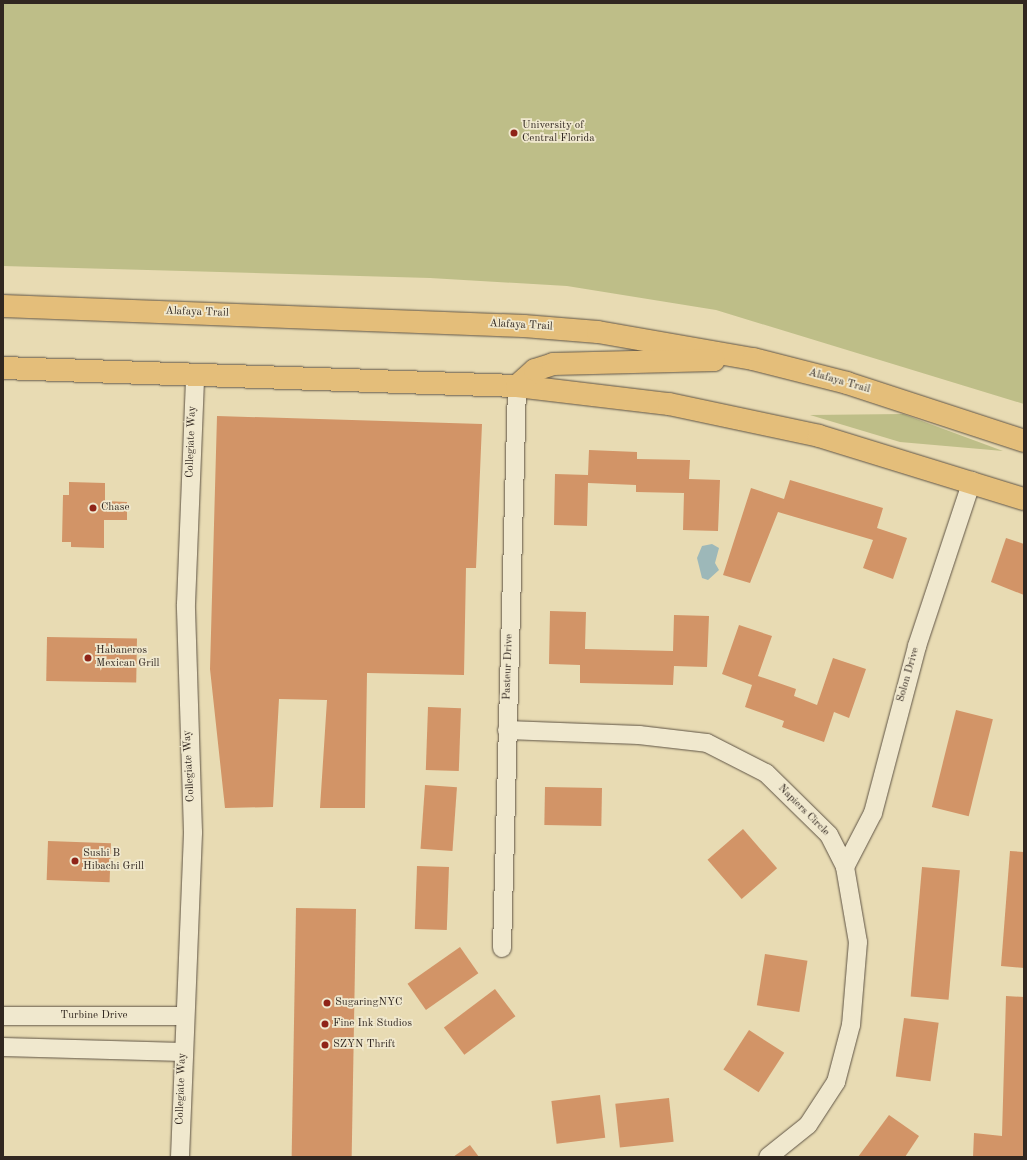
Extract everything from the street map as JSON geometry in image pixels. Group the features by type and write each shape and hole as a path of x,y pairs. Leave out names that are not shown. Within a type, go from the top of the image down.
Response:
{"main road":[{"name":"Alafaya Trail","path":"3,306 524,326 668,342 754,359 847,383 1024,441"},
{"path":"517,386 535,370 553,364 754,359"},
{"path":"3,368 517,386 669,404 746,418 893,456 1024,499"}],"street":[{"name":"Collegiate Way","path":"180,1157 184,1016 193,832 186,604 195,374"},
{"name":"Pasteur Drive","path":"502,948 517,386"},
{"name":"Solon Drive","path":"845,867 873,812 917,646 972,481"},
{"name":"Napiers Circle","path":"507,730 639,736 707,743 766,773 829,835 845,867 858,942 851,1024 836,1082 808,1125 768,1157"},
{"name":"Turbine Drive","path":"3,1016 184,1016"},
{"path":"3,1047 184,1052"}],"green space":[{"name":"University of Central Florida","path":"3,3 1024,3 1024,404 716,310 567,286 430,278 3,266"},
{"path":"903,414 1003,451 900,442 810,415"}],"water":[{"path":"712,544 719,548 715,563 719,570 708,580 702,578 697,558 702,546"}],"building":[{"path":"217,416 482,424 476,568 466,568 464,675 367,673 365,808 320,808 327,700 279,699 273,807 225,808 210,669"},
{"path":"589,450 637,452 637,459 690,460 689,479 720,480 718,531 683,530 684,493 636,492 636,485 588,483 587,526 554,525 555,474 588,475"},
{"path":"790,480 883,508 877,528 907,538 893,579 863,568 873,540 778,512 750,583 723,575 751,488 784,499"},
{"path":"69,482 105,483 105,501 127,502 127,520 104,520 104,548 71,547 71,542 62,542 63,495 69,495"},
{"path":"1006,538 1024,544 1024,595 991,582"},
{"path":"550,611 586,612 585,649 673,651 674,615 709,616 707,667 674,666 673,685 580,683 580,665 549,664"},
{"path":"739,625 772,636 758,676 796,689 794,696 817,705 833,658 866,669 849,718 834,712 824,742 782,727 784,721 745,707 752,685 722,674"},
{"path":"47,637 137,639 136,683 46,681"},
{"path":"428,707 461,708 459,771 426,770"},
{"path":"956,710 993,719 969,816 932,807"},
{"path":"425,785 457,787 452,851 421,849"},
{"path":"545,787 602,788 601,826 544,825"},
{"path":"743,829 777,868 742,899 708,860"},
{"path":"48,841 111,843 110,882 47,880"},
{"path":"1010,851 1024,852 1024,968 1001,966"},
{"path":"417,866 449,867 447,930 415,929"},
{"path":"922,867 960,870 949,1000 911,997"},
{"path":"296,908 356,909 352,1157 292,1157"},
{"path":"460,947 478,973 426,1010 408,984"},
{"path":"765,954 807,961 799,1012 757,1005"},
{"path":"495,989 515,1016 464,1055 444,1028"},
{"path":"1006,996 1024,997 1024,1157 973,1157 974,1133 1002,1136"},
{"path":"904,1018 939,1023 930,1081 896,1076"},
{"path":"749,1030 784,1053 759,1092 723,1069"},
{"path":"600,1095 605,1138 557,1144 551,1101"},
{"path":"669,1098 674,1142 620,1147 615,1104"},
{"path":"889,1115 919,1136 905,1157 858,1157"},
{"path":"470,1145 479,1157 453,1157"}],"place":[{"name":"University of Central Florida","path":"514,133"},
{"name":"Chase","path":"93,508"},
{"name":"Habaneros Mexican Grill","path":"88,658"},
{"name":"Sushi B Hibachi Grill","path":"75,861"},
{"name":"SugaringNYC","path":"327,1003"},
{"name":"Fine Ink Studios","path":"325,1024"},
{"name":"SZYN Thrift","path":"325,1045"}]}
